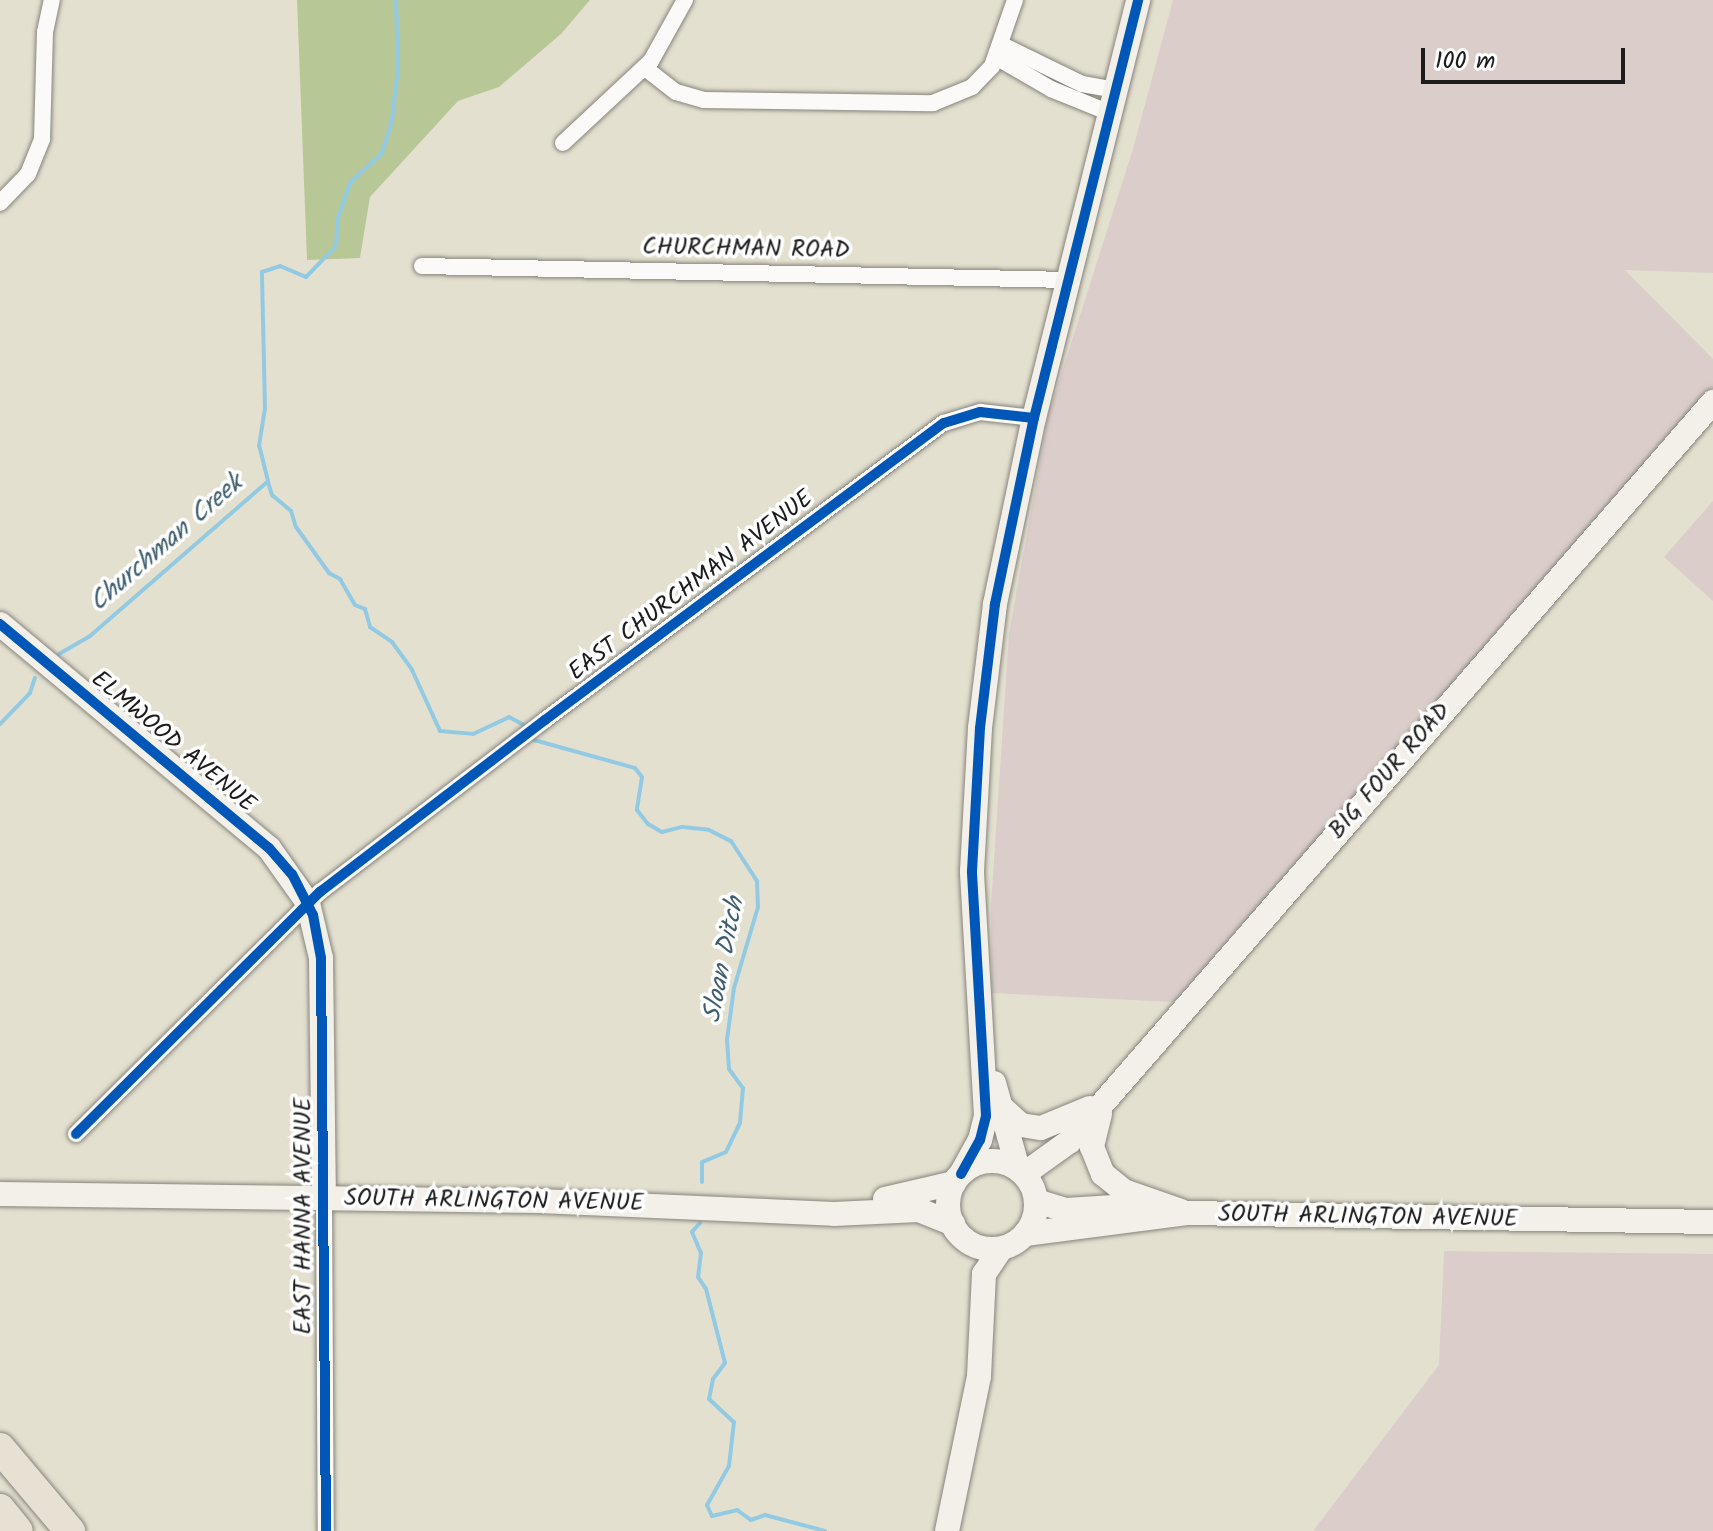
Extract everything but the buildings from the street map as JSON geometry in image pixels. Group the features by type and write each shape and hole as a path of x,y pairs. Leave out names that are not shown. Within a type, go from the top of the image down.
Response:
{"highway":[{"path":"0,1448 70,1531"},
{"path":"0,1509 18,1531"}],"street":[{"path":"0,203 28,174 42,139 45,32 52,0"},
{"path":"563,143 645,68 667,38 685,0"},
{"path":"645,68 669,88 696,99 831,103 945,100 972,87 999,51 1015,0"},
{"path":"970,1410 969,1262 948,1203 958,1178 980,1140 986,1116 974,965 973,837 982,715 995,604 1034,418 1138,0"},
{"path":"999,51 1082,84 1113,101"},
{"path":"999,51 1051,89 1113,101"},
{"name":"CHURCHMAN ROAD","path":"422,266 1069,280"},
{"name":"BIG FOUR ROAD","path":"1036,1199 1070,1141 1713,402"},
{"name":"EAST CHURCHMAN AVENUE","path":"76,1134 308,903 944,423 980,412 1034,418"},
{"name":"ELMWOOD AVENUE","path":"0,624 269,848 308,903"},
{"name":"EAST HANNA AVENUE","path":"308,903 321,958 326,1531"},
{"path":"974,965 1001,1107 1021,1172 1036,1199 1066,1210 1160,1204"},
{"path":"1001,1107 1021,1125 1041,1128 1064,1123 1109,1096"},
{"path":"1109,1096 1091,1138 1097,1164 1124,1191 1187,1213"},
{"name":"BIG FOUR ROAD","path":"1021,1172 1070,1141"},
{"path":"958,1178 983,1162 1021,1172"},
{"name":"SOUTH ARLINGTON AVENUE","path":"795,1209 913,1194 958,1178"},
{"name":"SOUTH ARLINGTON AVENUE","path":"0,1194 324,1197 795,1209 834,1214 919,1210 957,1230"},
{"path":"947,1531 981,1356 984,1274 1001,1249 1025,1234 1036,1199"},
{"name":"SOUTH ARLINGTON AVENUE","path":"1025,1234 1187,1213 1713,1222"},
{"path":"957,1230 979,1247 1001,1249"}],"shaded area":[{"path":"1173,0 1713,0 1713,273 1625,270 1713,359 1713,387 1174,1002 992,993 991,906 1009,634 1048,416 1133,149"},
{"path":"1713,501 1713,601 1664,557"},
{"path":"1444,1251 1713,1254 1713,1531 1313,1531 1439,1365"}],"green space":[{"path":"297,0 590,0 561,34 499,87 458,101 370,197 360,258 307,260"}],"waterway":[{"name":"Churchman Creek","path":"59,654 90,636 268,481 259,446 265,408 262,272 280,266 306,277 336,246 338,218 350,183 382,153 392,120 398,68 396,0"},
{"name":"Sloan Ditch","path":"268,482 272,495 291,511 296,527 329,573 340,579 355,605 365,609 370,627 392,642 412,670 440,731 473,734 509,717 524,725"},
{"name":"Churchman Creek","path":"0,724 30,693 35,678"},
{"name":"Sloan Ditch","path":"534,740 635,768 642,777 637,810 648,824 662,832 682,827 709,830 731,841 757,881 758,907 734,988 727,1040 729,1069 743,1088 740,1123 726,1152 702,1162 702,1182"},
{"name":"Sloan Ditch","path":"700,1223 692,1232 701,1253 698,1277 706,1289 725,1363 713,1379 709,1399 734,1422 729,1466 707,1505 712,1516 737,1510 751,1520 765,1515 825,1531"}],"cycle path":[{"path":"961,1174 980,1140 986,1116 972,871 980,728 995,604 1034,418 1138,0"},
{"path":"76,1134 320,892 545,720 944,423 980,412 1034,418"},
{"path":"0,624 269,848 292,874 313,915 321,958 326,1531"}]}
